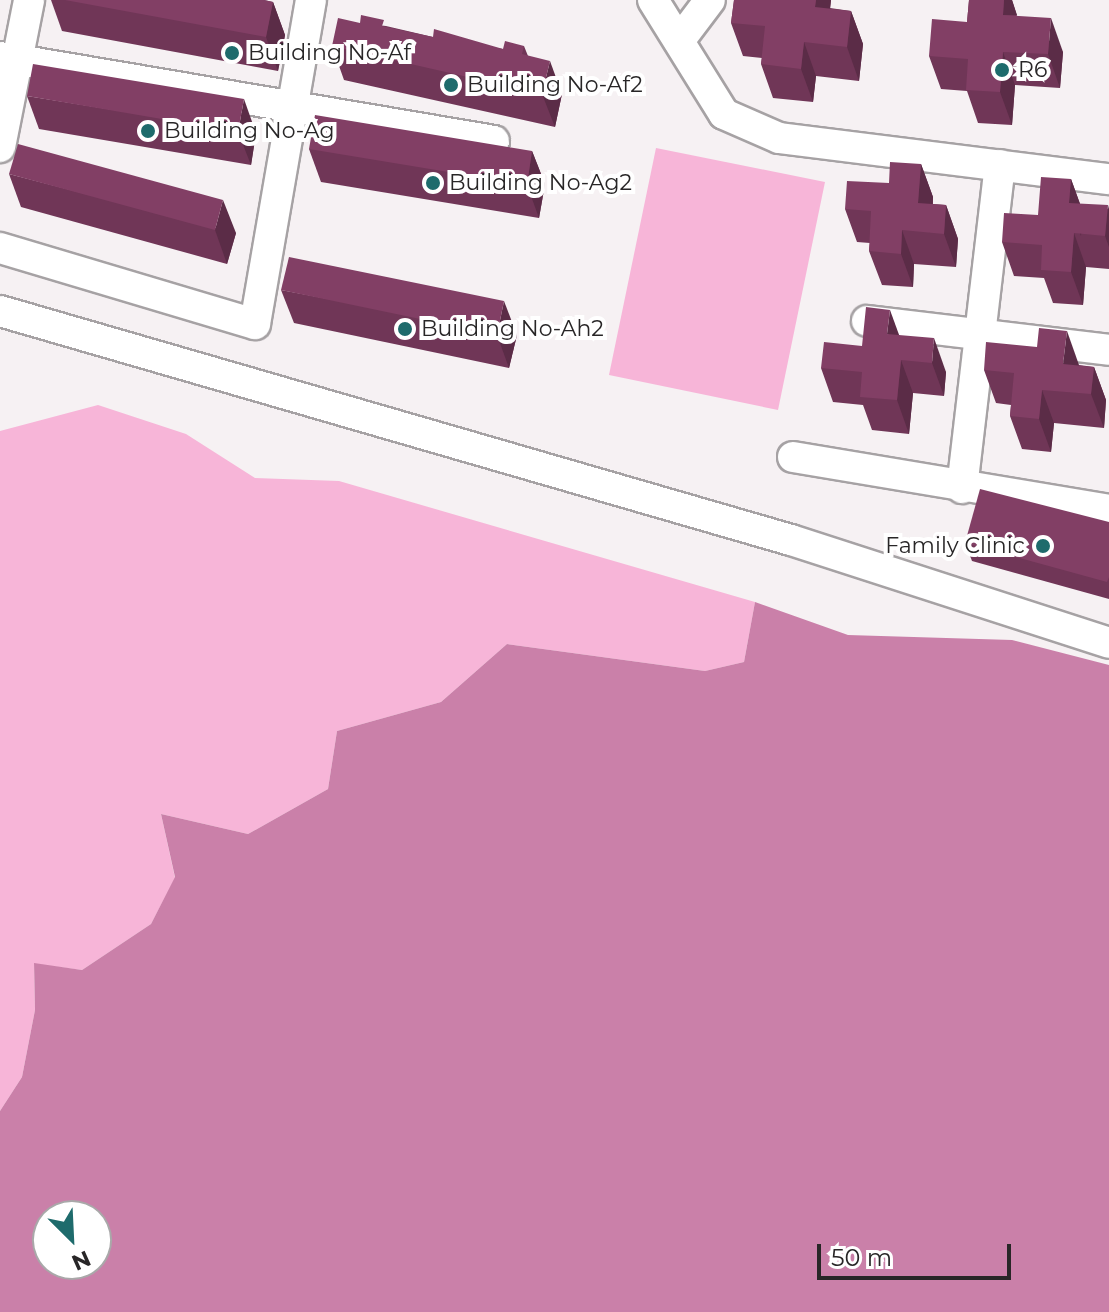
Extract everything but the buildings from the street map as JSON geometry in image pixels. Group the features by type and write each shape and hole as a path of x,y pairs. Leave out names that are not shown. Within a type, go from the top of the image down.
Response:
{"street":[{"path":"0,147 8,58 29,0"},
{"path":"0,248 255,324 311,0"},
{"path":"653,0 724,114 779,138 1109,179"},
{"path":"679,41 710,0"},
{"path":"8,58 494,141"},
{"path":"962,488 1000,165"},
{"path":"0,311 791,540 1109,643"},
{"path":"867,321 1109,350"},
{"path":"793,457 962,488 1109,510"}],"shaded area":[{"path":"656,148 825,182 778,410 609,375"},
{"path":"98,405 186,434 255,478 339,481 755,602 744,662 705,671 507,644 441,702 337,731 328,789 248,834 161,814 175,878 151,924 82,970 34,964 35,1010 22,1077 0,1111 0,431"},
{"path":"755,602 848,635 1012,640 1109,665 1109,1312 0,1312 0,1111 22,1077 35,1010 34,963 82,970 151,924 175,877 161,814 248,834 328,789 337,731 441,702 507,644 705,671 744,662"}],"place":[{"name":"Building No-Af","path":"232,53"},
{"name":"R6","path":"1002,70"},
{"name":"Building No-Af2","path":"451,85"},
{"name":"Building No-Ag","path":"148,131"},
{"name":"Building No-Ag2","path":"433,183"},
{"name":"Building No-Ah2","path":"405,329"},
{"name":"Family Clinic","path":"1043,546"}]}
